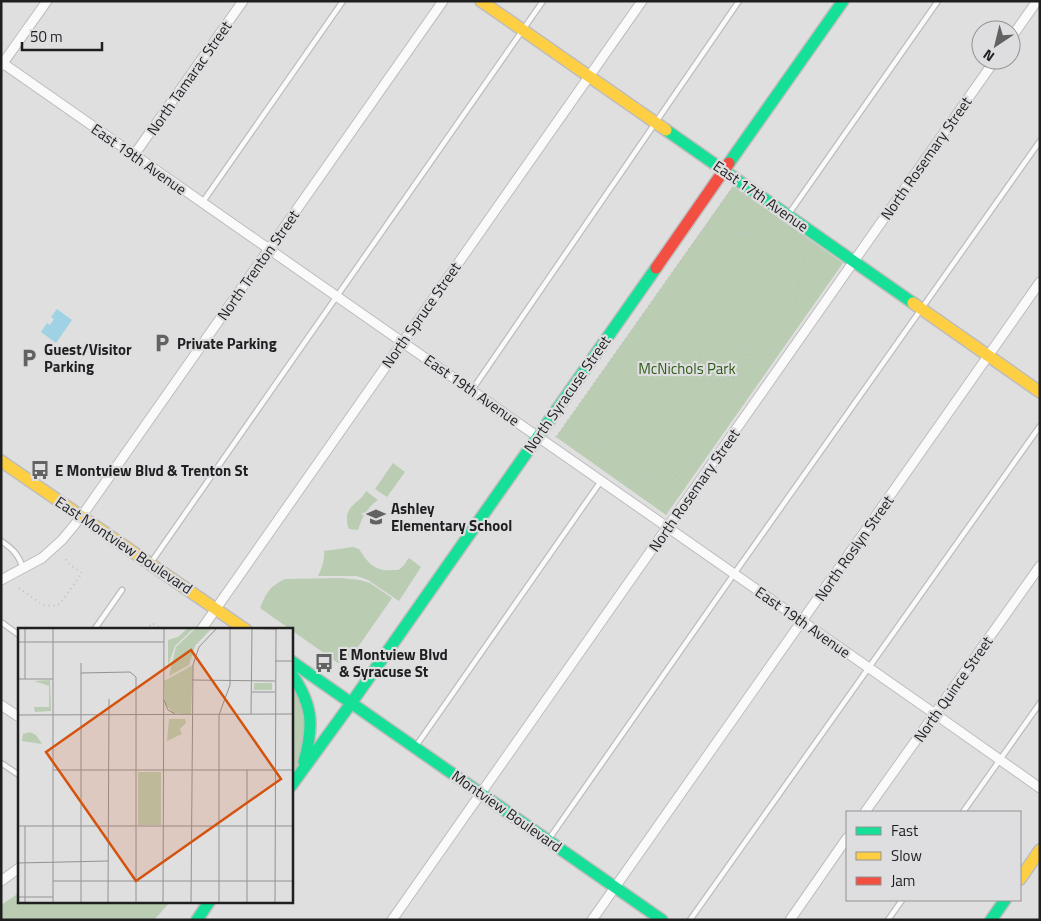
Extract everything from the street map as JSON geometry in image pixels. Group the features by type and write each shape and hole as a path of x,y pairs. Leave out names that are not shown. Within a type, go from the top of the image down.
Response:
{"street":[{"path":"2,64 47,1"},
{"name":"North Tamarac Street","path":"134,155 243,1"},
{"name":"North Trenton Street","path":"1,580 42,558 62,540 81,517 443,1"},
{"name":"East 17th Avenue","path":"481,1 1040,392"},
{"name":"North Spruce Street","path":"203,628 642,1"},
{"name":"North Syracuse Street","path":"292,785 352,702 843,1"},
{"path":"1021,24 1037,1"},
{"name":"East 19th Avenue","path":"2,64 538,436 1040,788"},
{"name":"North Rosemary Street","path":"392,920 989,70"},
{"name":"North Roslyn Street","path":"592,920 1040,282"},
{"name":"East Montview Boulevard","path":"1,461 243,628"},
{"name":"North Quince Street","path":"867,811 1040,566"},
{"path":"292,661 352,702"},
{"path":"292,673 299,682 311,712 308,750 301,772"},
{"name":"Montview Boulevard","path":"352,702 662,920"},
{"path":"1,705 18,716"},
{"path":"790,920 846,839"},
{"path":"1021,878 1040,850"},
{"path":"1,881 18,869"},
{"path":"991,920 1004,901"},
{"path":"197,920 208,904"}],"lane":[{"path":"202,203 344,1"},
{"path":"150,564 543,1"},
{"path":"472,390 739,1"},
{"path":"788,215 938,1"},
{"path":"548,840 1040,141"},
{"path":"690,920 1040,426"},
{"path":"416,747 601,480"},
{"path":"1,541 11,547 18,556 23,568"},
{"path":"95,628 122,590"},
{"path":"1,622 18,634"},
{"path":"964,811 1040,703"},
{"path":"1,763 18,774"},
{"path":"888,920 901,901"}],"path":[{"path":"551,446 738,180"},
{"path":"707,223 728,235 773,231 784,235 794,242 804,260 804,271 796,291 796,303 782,323 780,338 775,347 762,365 754,359 746,360"},
{"path":"709,340 734,344 745,353 746,360 747,370 744,374 713,382 705,378 700,350 702,345 709,340"},
{"path":"561,430 572,437 594,441 650,480 669,481 680,472 724,410 744,392 735,385 733,378"},
{"path":"19,588 44,605 58,605 82,573 70,565 65,558"},
{"path":"148,628 152,623 160,628"}],"green space":[{"name":"McNichols Park","path":"733,186 843,263 666,515 556,437"},
{"path":"393,463 405,472 387,497 375,489"},
{"path":"366,491 378,500 365,513 358,530 349,529 347,522 348,513"},
{"path":"353,547 359,549 373,566 382,570 399,570 409,558 421,567 399,601 368,580 357,576 318,576 323,564 324,551"},
{"path":"340,578 360,580 370,583 392,598 349,660 338,663 292,631 292,628 288,628 260,608 269,590 285,579"},
{"path":"292,674 299,682 310,736 292,783"},
{"path":"18,894 18,904 168,904 154,920 1,920 1,905"}],"water":[{"path":"57,309 72,320 56,343 41,332 47,323 50,325 54,319 51,317"}],"traffic: fast":[{"path":"729,163 843,1"},
{"path":"666,130 913,303"},
{"path":"292,785 656,268"},
{"path":"292,662 662,920"},
{"path":"292,675 304,695 310,716 309,737 304,762"},
{"path":"991,920 1004,901"},
{"path":"197,920 208,904"}],"traffic: slow":[{"path":"481,1 666,130"},
{"path":"913,303 1040,392"},
{"path":"1,461 243,628"},
{"path":"1021,878 1040,850"}],"traffic: jam":[{"path":"656,268 729,163"}],"place":[{"name":"Private Parking","path":"162,343"},
{"name":"Guest/Visitor Parking","path":"29,358"},
{"name":"E Montview Blvd & Trenton St","path":"40,470"},
{"name":"Ashley Elementary School","path":"376,517"},
{"name":"E Montview Blvd & Syracuse St","path":"324,663"}]}
